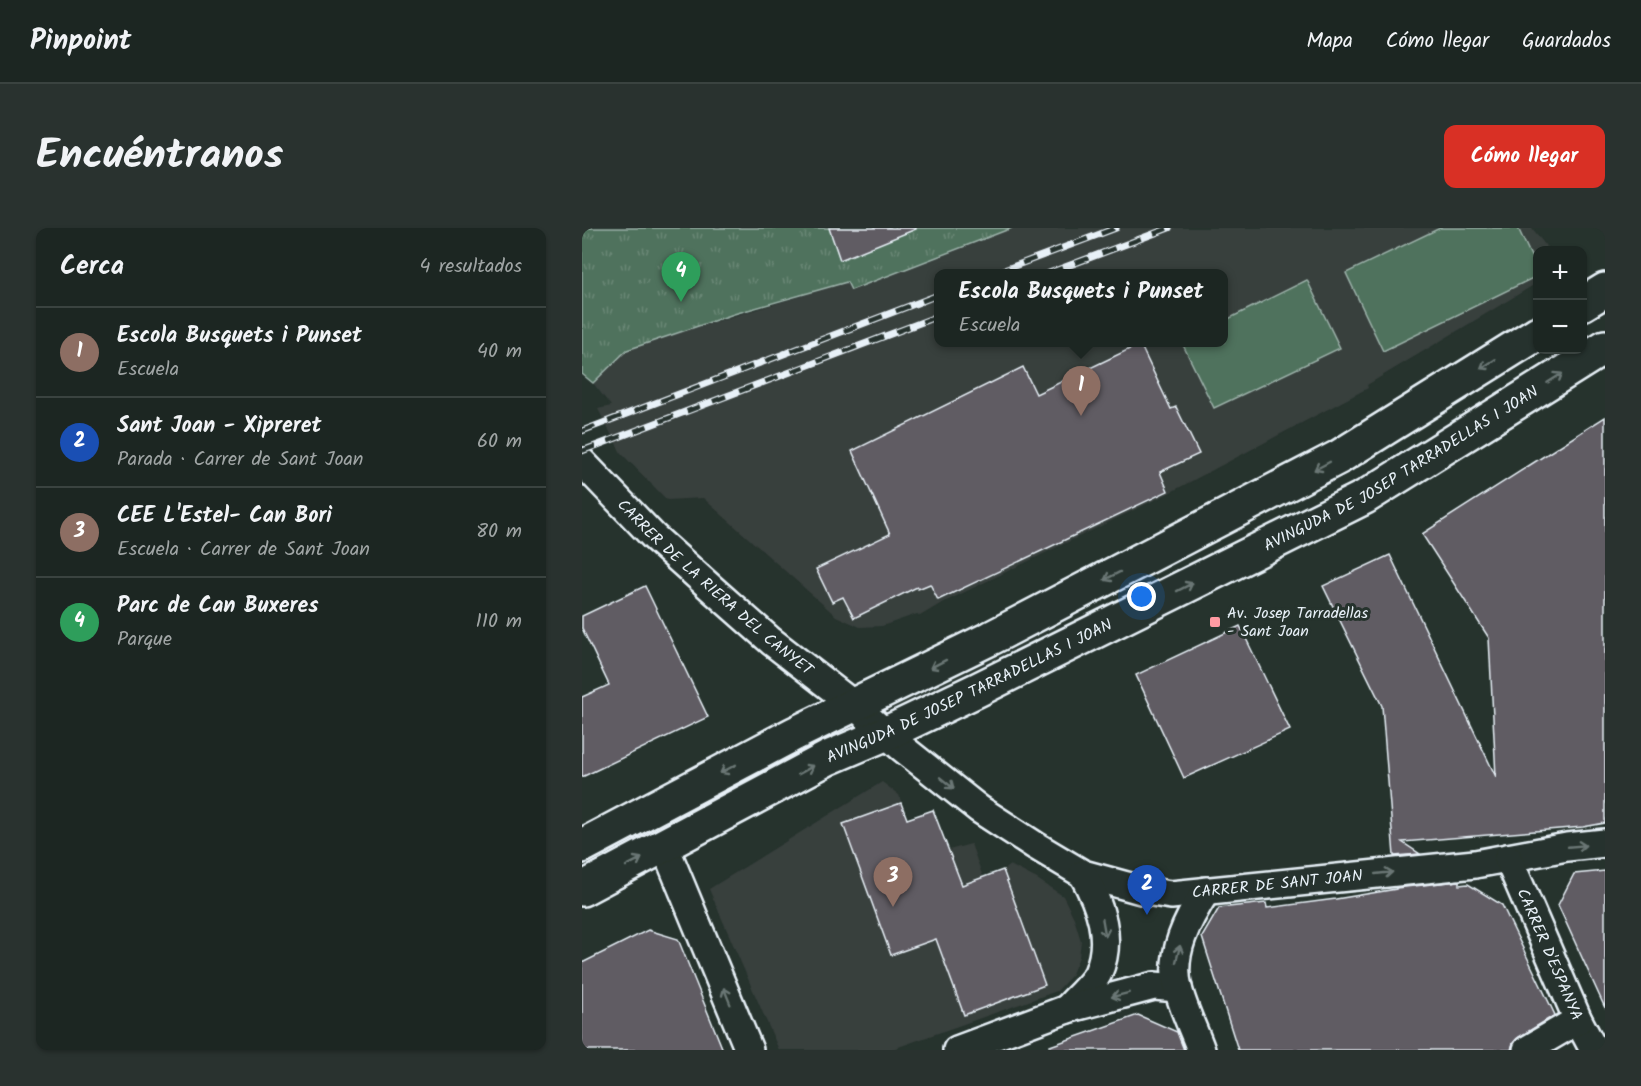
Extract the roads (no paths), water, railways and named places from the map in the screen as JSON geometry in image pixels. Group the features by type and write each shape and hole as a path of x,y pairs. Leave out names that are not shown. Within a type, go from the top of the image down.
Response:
{"street":[{"path":"1587,301 1605,290"},
{"path":"582,846 794,734 998,635 1339,457 1533,336"},
{"name":"AVINGUDA DE JOSEP TARRADELLAS I JOAN","path":"582,889 665,847 828,758 887,733 1365,497 1605,347"},
{"name":"CARRER DE LA RIERA DEL CANYET","path":"582,462 654,537 711,588 771,641 887,733"},
{"name":"CARRER DE SANT JOAN","path":"887,733 980,809 1083,874 1145,891 1171,895 1475,864 1567,847 1605,843"},
{"path":"665,847 749,1050"},
{"name":"CARRER D'ESPANYA","path":"1508,858 1578,1020 1594,1050"},
{"path":"1067,1008 1098,975 1106,945 1105,928 1092,891 1083,874"},
{"path":"1201,1050 1178,988 1175,965 1190,915 1206,891"},
{"path":"957,1050 1067,1008 1154,987 1178,988"},
{"path":"1527,1050 1578,1020"}],"railway":[{"path":"1007,269 1116,228"},
{"path":"1060,269 1169,228"},
{"path":"582,431 934,297"},
{"path":"582,451 934,318"}],"place":[{"name":"Parc de Can Buxeres","path":"681,302"},
{"name":"Escola Busquets i Punset","path":"1081,416"},
{"name":"Av. Josep Tarradellas - Sant Joan","path":"1215,622"},
{"name":"CEE L'Estel- Can Bori","path":"893,907"},
{"name":"Sant Joan - Xipreret","path":"1147,915"}]}
